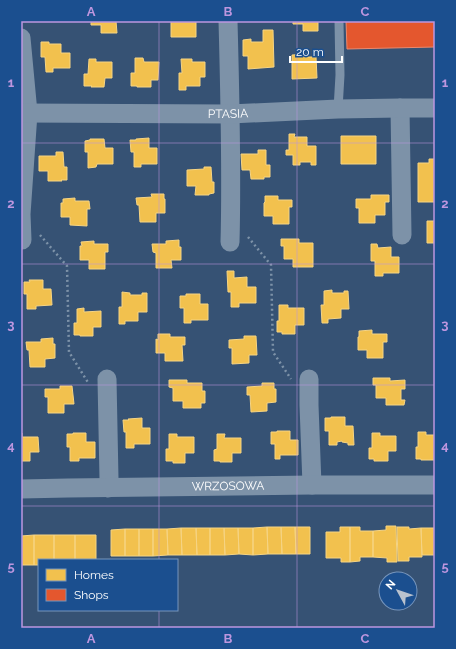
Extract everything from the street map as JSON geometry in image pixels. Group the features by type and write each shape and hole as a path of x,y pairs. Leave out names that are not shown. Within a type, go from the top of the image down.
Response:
{"street":[{"path":"228,21 231,214 230,242"},
{"path":"21,38 24,113 21,214 22,240"},
{"path":"400,108 402,235"},
{"name":"PTASIA","path":"24,113 230,114 338,109 435,108"},
{"path":"309,380 308,405 312,485"},
{"path":"98,383 109,479 108,488"},
{"name":"WRZOSOWA","path":"21,489 435,485"}],"lane":[{"path":"338,109 340,75 339,21"}],"path":[{"path":"21,214 68,266 69,352 98,383"},
{"path":"231,214 270,265 273,352 308,405"}],"building: Homes":[{"path":"91,21 116,21 117,33 101,33 101,25 91,25"},
{"path":"171,21 196,21 196,37 171,37"},
{"path":"293,21 318,21 318,31 303,31 303,24 293,24"},
{"path":"263,30 273,30 274,67 248,69 248,56 243,56 243,40 251,39 251,42 263,42"},
{"path":"41,42 61,44 61,53 70,53 70,68 53,68 53,72 46,72 45,57 41,57"},
{"path":"308,54 308,57 316,57 317,78 292,79 292,55"},
{"path":"135,58 143,58 144,62 159,62 158,80 151,80 151,87 131,86 131,73 135,73"},
{"path":"89,59 96,59 96,62 112,62 112,78 105,78 104,87 84,86 84,74 88,74"},
{"path":"181,59 192,59 192,62 205,62 205,77 200,77 200,86 186,86 186,90 179,90 179,73 182,73"},
{"path":"289,134 295,134 294,137 307,137 307,146 316,146 316,165 311,165 311,162 300,162 300,165 293,165 293,155 286,155 286,150 289,150"},
{"path":"341,136 376,136 376,164 341,164"},
{"path":"149,138 149,148 157,148 157,164 141,164 141,167 134,167 134,152 131,152 130,140"},
{"path":"90,139 104,139 105,148 113,148 113,164 97,164 96,167 88,168 88,152 85,152 85,141"},
{"path":"258,150 266,150 266,165 270,165 270,177 264,177 264,179 251,179 250,170 242,170 241,154 258,154"},
{"path":"56,152 63,152 64,167 67,167 67,180 48,181 48,171 39,171 39,156 56,156"},
{"path":"429,159 435,159 435,202 418,202 418,163 429,163"},
{"path":"204,167 211,167 212,182 214,182 214,193 209,195 195,195 196,186 187,186 187,170 204,169"},
{"path":"151,194 164,194 165,213 156,213 156,222 140,222 139,205 137,205 136,198 152,197"},
{"path":"371,195 389,195 389,202 385,202 385,215 375,215 375,223 359,223 359,208 356,208 356,199 371,199"},
{"path":"265,196 278,196 278,200 292,200 292,207 289,207 289,224 273,224 273,216 264,216"},
{"path":"75,198 75,201 89,201 90,209 87,209 87,226 70,225 70,217 61,217 61,203 63,203 63,199"},
{"path":"427,221 435,221 435,243 427,243"},
{"path":"281,239 299,239 299,243 313,243 313,267 293,267 293,259 284,259 284,246 281,246"},
{"path":"179,240 179,247 181,247 181,260 171,260 172,268 156,268 156,253 153,252 152,244 166,244 166,241"},
{"path":"94,241 94,244 108,244 108,252 105,252 105,269 89,269 89,260 80,260 80,246 82,246 81,242"},
{"path":"371,244 377,244 378,248 391,247 391,257 399,257 399,273 383,273 383,276 375,276 375,261 371,261"},
{"path":"227,271 234,271 234,278 247,277 247,287 256,287 256,303 239,303 239,307 231,307 231,292 228,292"},
{"path":"29,280 43,280 43,289 51,289 52,305 36,306 36,309 27,309 27,294 24,294 24,282 30,282"},
{"path":"332,290 332,293 344,293 344,291 348,291 349,309 341,309 341,318 328,319 328,323 322,323 321,305 324,305 324,291"},
{"path":"122,292 130,293 130,295 142,295 142,293 147,293 147,312 138,312 138,321 125,321 125,324 119,324 119,307 122,307"},
{"path":"186,294 200,294 200,304 208,304 208,320 191,320 191,323 184,323 184,308 180,308 180,296 186,296"},
{"path":"279,305 288,305 288,308 304,308 304,325 295,325 295,334 282,334 282,332 277,332"},
{"path":"84,308 84,312 101,311 101,327 93,327 93,336 74,335 74,323 77,323 77,309"},
{"path":"372,330 372,334 387,334 387,342 383,342 383,358 367,358 367,350 358,350 359,331"},
{"path":"158,334 170,334 170,337 185,337 185,345 182,345 183,361 165,361 165,353 156,353 156,339 158,340"},
{"path":"244,336 256,336 257,355 249,355 249,363 232,364 232,348 229,348 229,340 244,339"},
{"path":"53,338 53,344 55,344 55,358 45,359 45,367 30,367 29,350 27,350 26,342 41,342 41,339"},
{"path":"373,378 390,378 390,381 405,380 405,389 401,389 401,400 405,400 404,405 386,405 386,398 376,398 376,385 373,385"},
{"path":"169,380 187,380 187,383 202,383 202,391 205,391 205,403 201,403 201,408 183,408 183,401 173,401 173,388 169,387"},
{"path":"262,383 274,383 274,389 276,389 276,402 267,403 267,411 251,412 250,395 247,395 247,387 262,386"},
{"path":"60,386 72,386 74,404 64,404 64,413 48,413 48,397 45,397 45,389 60,389"},
{"path":"345,417 345,426 353,426 354,445 348,445 348,443 342,441 337,442 337,445 329,445 329,431 325,431 325,418"},
{"path":"142,418 142,428 150,428 150,444 134,444 134,448 126,448 126,432 124,432 123,420"},
{"path":"290,431 290,440 298,440 298,455 280,455 280,459 275,459 275,444 271,444 271,432"},
{"path":"418,432 426,432 426,435 435,435 434,460 416,459"},
{"path":"21,433 22,437 38,437 39,452 30,452 30,461 21,461"},
{"path":"86,433 86,442 95,442 95,458 79,458 79,461 70,461 70,447 67,447 67,434"},
{"path":"372,433 380,433 380,436 396,436 396,451 388,451 388,461 374,461 374,459 369,459 369,448 372,448"},
{"path":"169,434 177,434 177,437 194,437 194,453 185,453 185,463 173,463 173,461 166,461 166,449 169,449"},
{"path":"217,434 225,434 224,438 241,438 241,453 232,453 232,462 214,461 214,450 217,449"},
{"path":"386,526 396,526 397,562 387,562 387,558 373,557 373,531 386,530"},
{"path":"267,527 281,527 282,554 268,554"},
{"path":"267,527 268,554 253,555 253,528"},
{"path":"281,527 295,527 296,554 282,554"},
{"path":"295,527 310,527 310,554 296,554"},
{"path":"340,527 350,527 350,562 341,562 341,558 326,558 326,532 340,532"},
{"path":"350,527 360,527 360,531 373,531 373,557 360,557 360,561 350,562"},
{"path":"397,527 409,527 409,529 421,528 422,557 409,557 409,561 398,561"},
{"path":"181,528 196,528 197,555 182,555"},
{"path":"181,528 182,555 168,555 167,529"},
{"path":"196,528 210,528 210,555 197,555"},
{"path":"210,528 224,528 225,555 210,555"},
{"path":"224,528 238,528 239,554 225,555"},
{"path":"238,528 253,528 253,555 239,554"},
{"path":"421,528 435,528 435,555 422,555"},
{"path":"125,529 139,529 139,556 125,556"},
{"path":"125,529 125,556 111,556 111,530"},
{"path":"139,529 153,529 153,556 139,556"},
{"path":"153,529 167,529 168,555 153,556"},
{"path":"34,535 54,535 54,559 38,559 38,565 34,565"},
{"path":"34,535 34,565 21,565 21,536"},
{"path":"54,535 75,535 75,559 54,559"},
{"path":"75,535 96,535 96,559 75,559"}],"building: Shops":[{"path":"346,21 435,21 435,47 347,49"}]}
